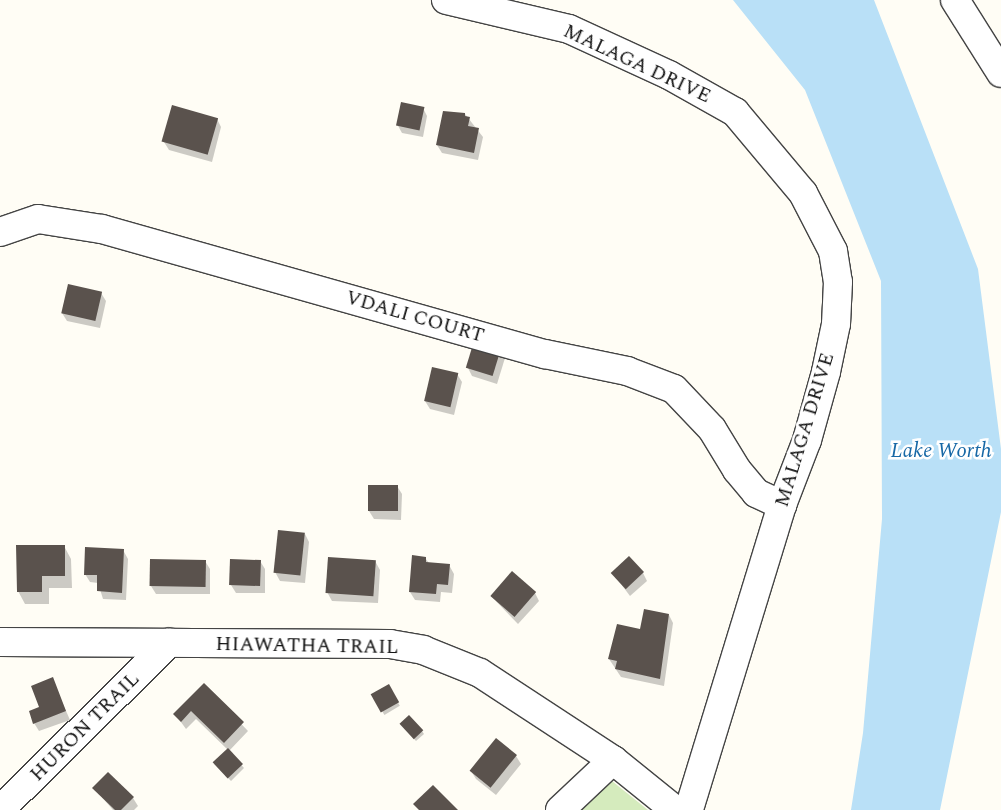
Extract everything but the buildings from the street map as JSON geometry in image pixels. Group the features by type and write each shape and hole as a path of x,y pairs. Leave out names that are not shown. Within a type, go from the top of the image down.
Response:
{"street":[{"name":"MALAGA DRIVE","path":"446,0 569,29 669,75 735,112 803,193 833,251 838,282 836,324 806,440 782,505 689,810"},
{"path":"955,0 1001,73"},
{"name":"VDALI COURT","path":"0,232 38,219 102,229 545,354 627,371 674,390 712,429 737,470 756,494 782,505"},
{"name":"HIAWATHA TRAIL","path":"0,642 390,644 423,650 480,673 613,760 675,810"},
{"name":"HURON TRAIL","path":"0,810 169,644"},
{"path":"560,810 613,760"}],"green space":[{"path":"607,777 648,810 574,810"}],"water":[{"name":"Lake Worth","path":"733,0 874,0 978,269 1001,449 1001,512 940,810 851,810 863,733 882,519 881,281 805,90"}]}
